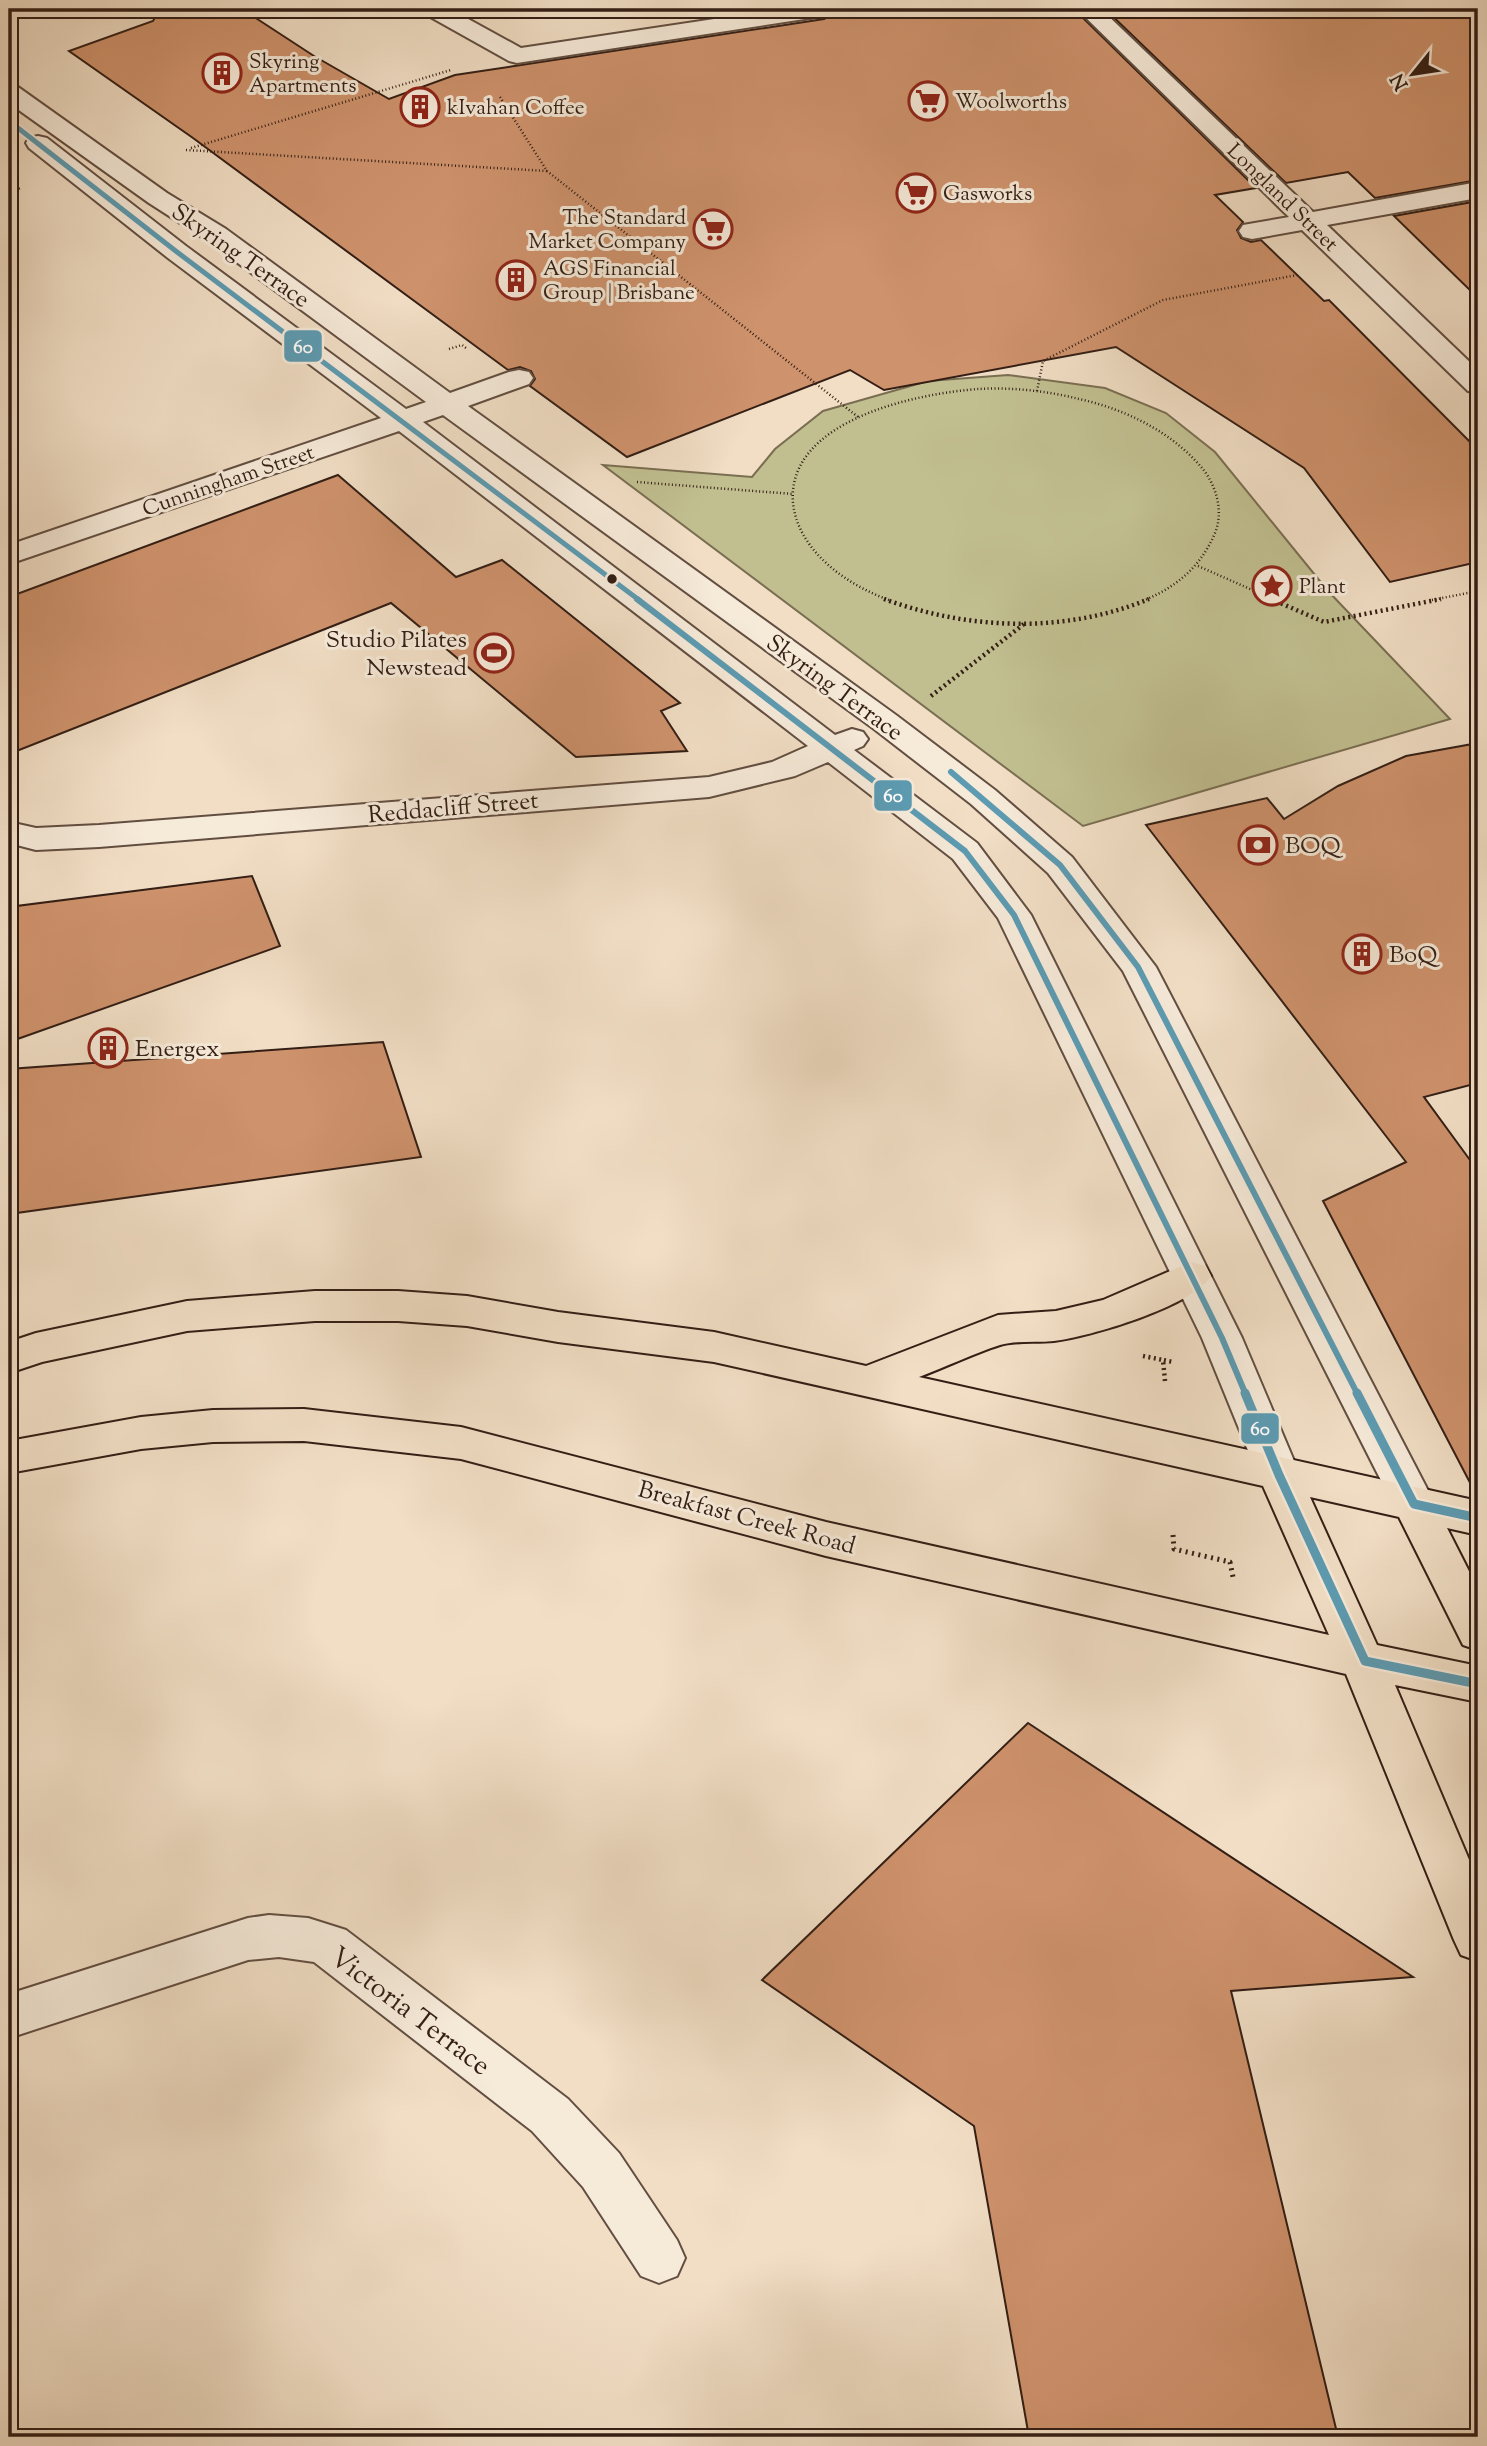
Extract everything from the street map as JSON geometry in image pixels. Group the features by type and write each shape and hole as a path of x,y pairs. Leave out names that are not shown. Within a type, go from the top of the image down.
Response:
{"main road":[{"path":"866,1382 998,1330 1056,1326 1110,1313 1152,1297 1191,1276"},
{"path":"9,1358 59,1343 187,1316 315,1306 398,1306 467,1311 558,1327 715,1347 1478,1518"},
{"name":"Breakfast Creek Road","path":"9,1457 141,1433 213,1426 304,1425 448,1441 826,1539 1478,1684"},
{"path":"1279,1475 1365,1661 1424,1800 1478,1940"},
{"path":"1414,1504 1478,1632"}],"street":[{"path":"433,9 517,57 824,9"},
{"name":"Longland Street","path":"1088,9 1478,386"},
{"name":"Skyring Terrace","path":"9,92 158,198 217,235 885,722 983,797 1060,865 1138,967 1414,1504"},
{"name":"Skyring Terrace","path":"9,121 177,252 403,420 965,850 1014,915 1240,1377 1279,1475"},
{"path":"1252,231 1478,190"},
{"name":"Cunningham Street","path":"9,555 519,378"},
{"name":"Reddacliff Street","path":"9,833 36,839 99,836 709,787 768,774 833,748 885,722"},
{"name":"Victoria Terrace","path":"9,2016 248,1939 275,1934 294,1935 329,1945 550,2115 601,2170 659,2259"}],"path":[{"path":"517,57 432,74 186,150 547,171"},
{"path":"478,64 547,171 858,416"},
{"path":"1037,391 1043,361 1163,300 1305,274"},
{"path":"981,389 1037,391 1091,401 1139,419 1178,443 1206,472 1219,503 1217,536 1198,566 1163,592 1116,612 1059,622 998,624 938,616 892,602 853,583 823,560 802,535 793,509 794,482 806,457 828,435 858,416 894,402 936,393 981,389"},
{"path":"544,475 793,494"},
{"path":"1198,566 1324,622 1478,591"},
{"path":"885,722 941,690 1024,623"},
{"path":"1165,1381 1163,1360 1181,1364"},
{"path":"1173,1535 1174,1549 1230,1562 1233,1579"}],"shaded area":[{"path":"1008,375 1105,388 1166,413 1215,452 1328,591 1450,719 1083,826 603,465 752,477 775,449 823,411 928,381"}],"building":[{"path":"160,9 242,9 314,56 389,99 455,75 824,19 836,13 862,9 1074,9 1256,188 1215,195 1243,222 1237,230 1241,238 1251,242 1261,240 1324,301 1329,300 1478,450 1478,562 1390,582 1304,468 1116,347 884,390 850,370 627,457 530,386 535,379 531,371 520,367 508,370 193,138 69,51 153,21"},
{"path":"1105,9 1478,9 1478,180 1375,198 1348,172 1286,183"},
{"path":"1478,201 1478,298 1394,216"},
{"path":"338,475 456,577 502,560 680,703 661,711 687,751 576,757 391,603 9,754 9,597"},
{"name":"BoQ","path":"1478,743 1478,1083 1424,1097 1478,1171 1478,1498 1323,1201 1406,1162 1146,825 1267,798 1284,819 1338,786 1406,756"},
{"path":"252,876 280,946 9,1042 9,907"},
{"path":"383,1042 421,1157 9,1214 9,1069"},
{"path":"1028,1723 1413,1977 1231,1991 1338,2437 1029,2437 974,2126 762,1980"}],"transit line":[{"name":"60","path":"9,121 177,252 467,468 965,851 1014,915 1222,1338 1279,1475 1365,1661 1478,1684"},
{"name":"60","path":"951,772 1060,865 1138,967 1414,1504 1478,1518"}],"place":[{"name":"Skyring Apartments","path":"222,73"},
{"name":"Woolworths","path":"928,101"},
{"name":"kIvahan Coffee","path":"420,107"},
{"name":"Gasworks","path":"916,193"},
{"name":"The Standard Market Company","path":"713,229"},
{"name":"AGS Financial Group | Brisbane","path":"516,280"},
{"name":"Plant","path":"1272,586"},
{"name":"Studio Pilates Newstead","path":"494,653"},
{"name":"BOQ","path":"1258,845"},
{"name":"BoQ","path":"1362,954"},
{"name":"Energex","path":"108,1048"}]}
